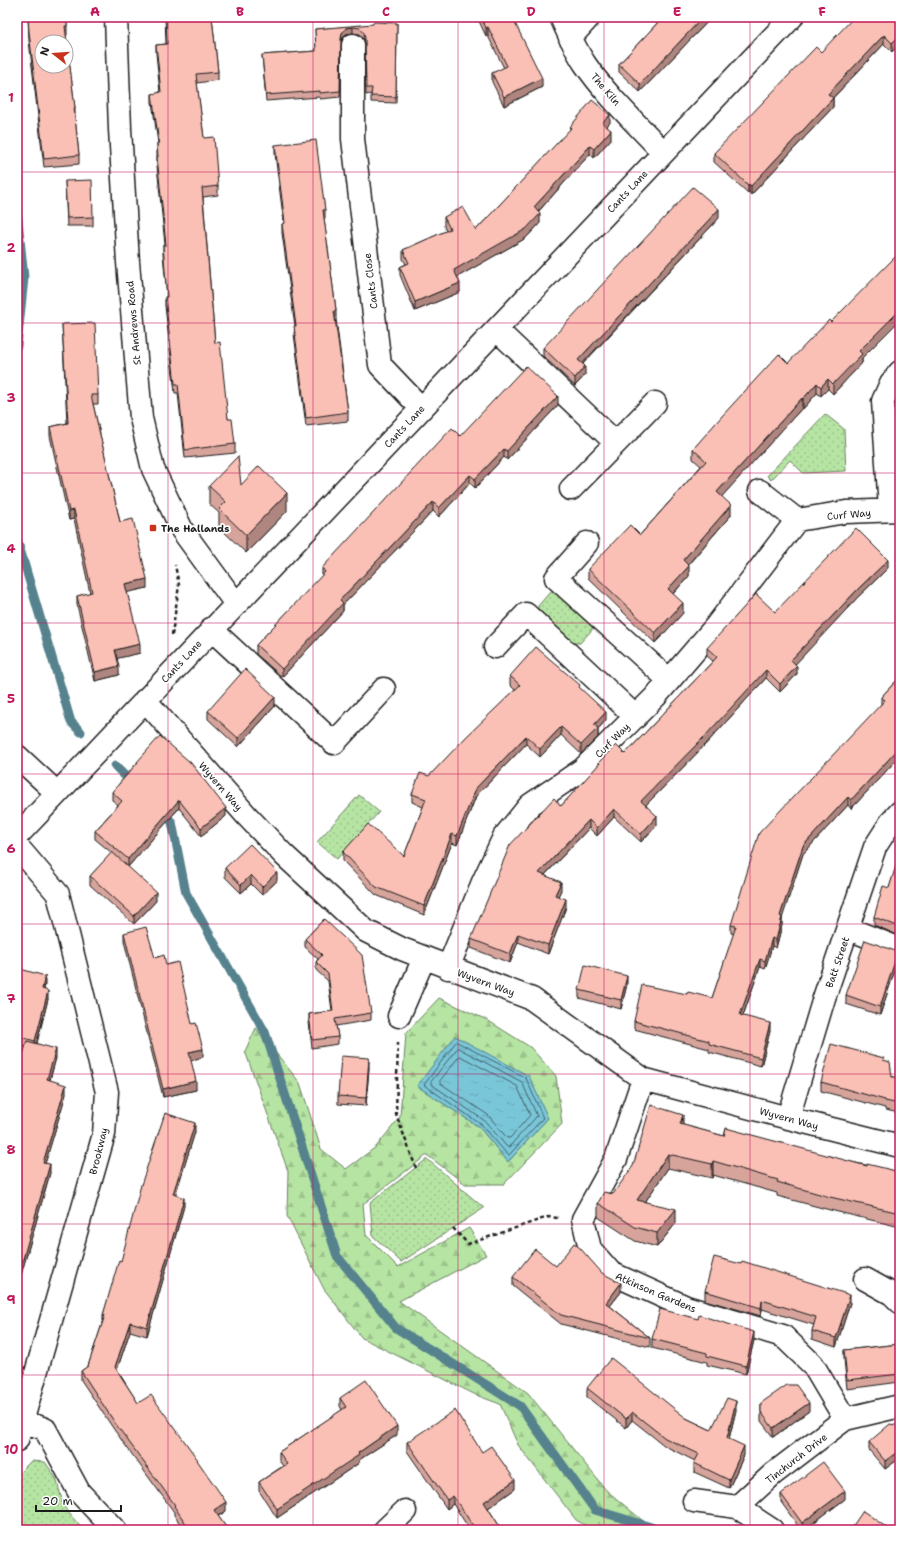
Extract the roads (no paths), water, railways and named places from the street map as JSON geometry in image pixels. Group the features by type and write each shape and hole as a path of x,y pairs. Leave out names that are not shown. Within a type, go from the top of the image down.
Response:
{"street":[{"name":"St Andrews Road","path":"116,17 120,129 128,262 141,418 153,469 182,530 236,604"},
{"name":"The Kiln","path":"561,17 570,38 584,63 598,82 663,152"},
{"path":"570,38 589,17"},
{"name":"Cants Lane","path":"17,836 211,629 497,330 663,152 792,17"},
{"name":"Cants Close","path":"353,45 353,139 380,365 421,408"},
{"path":"497,330 616,442"},
{"path":"895,510 883,401 891,382 900,372"},
{"path":"571,489 655,403"},
{"path":"760,491 797,520"},
{"name":"Curf Way","path":"448,968 483,882 504,837 530,806 583,768 636,717 716,626 797,520 846,512 895,510"},
{"path":"588,543 556,578 669,680"},
{"path":"495,647 526,614 636,717"},
{"path":"211,629 334,743 384,689"},
{"name":"Wyvern Way","path":"145,700 246,816 284,855 366,931 402,949 448,968 532,999 643,1078 788,1118 900,1146"},
{"path":"17,756 58,793"},
{"name":"Batt Street","path":"788,1118 824,998 875,847 891,822 900,812"},
{"name":"Brookway","path":"17,846 58,894 107,1092 104,1134 20,1431 44,1429 79,1492 115,1530"},
{"path":"848,929 900,949"},
{"path":"399,1016 424,958"},
{"name":"Atkinson Gardens","path":"643,1078 616,1159 583,1219 590,1249 611,1272 686,1307 783,1336 813,1365 845,1419"},
{"path":"866,1279 892,1294 900,1302"},
{"name":"Tinchurch Drive","path":"737,1507 773,1474 845,1419 900,1406"},
{"path":"694,1500 737,1507 772,1530"},
{"path":"385,1530 405,1511"}],"water":[{"path":"455,1036 529,1076 548,1118 508,1162 479,1127 417,1086"}],"waterway":[{"path":"17,210 24,278 17,346"},
{"path":"17,539 71,722 81,732"},
{"path":"115,766 133,784"},
{"path":"161,812 172,822 186,893 265,1032 337,1256 396,1328 520,1406 595,1510 661,1530"}],"place":[{"name":"The Hallands","path":"153,528"}]}
